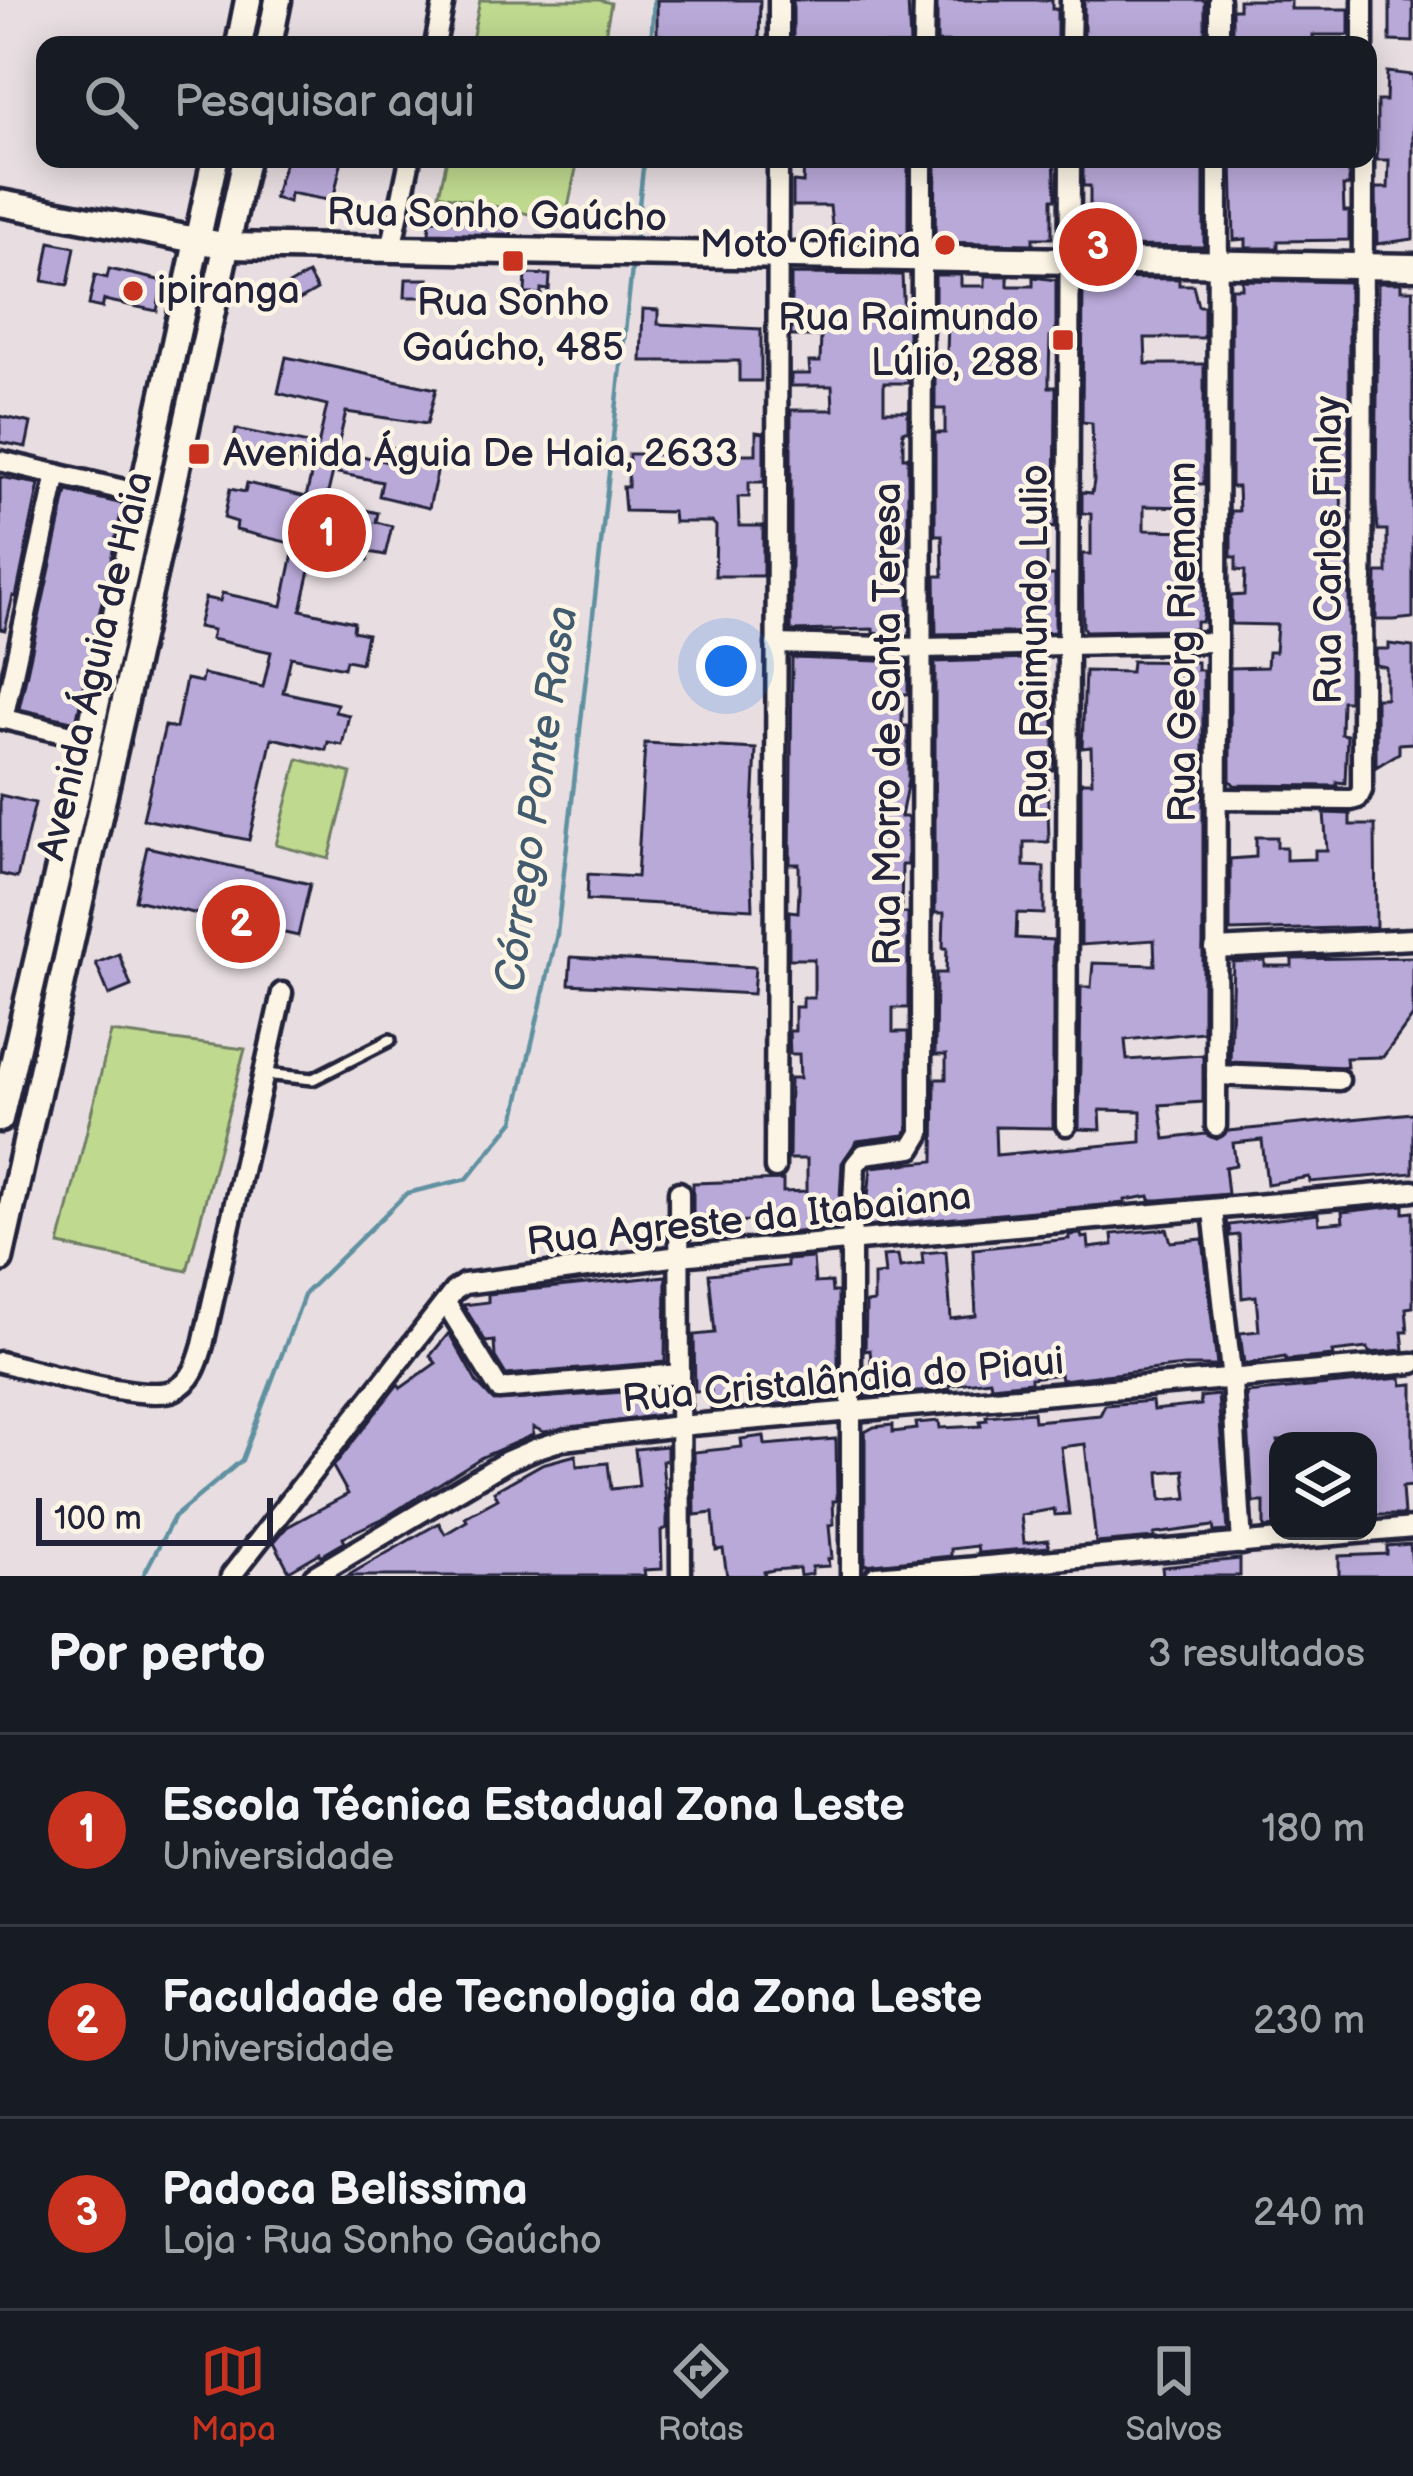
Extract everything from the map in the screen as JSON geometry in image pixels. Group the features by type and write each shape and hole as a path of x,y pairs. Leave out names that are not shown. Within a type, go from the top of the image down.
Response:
{"main road":[{"path":"241,36 248,0"},
{"path":"271,36 278,0"},
{"name":"Avenida Águia de Haia","path":"0,1119 213,168"},
{"name":"Avenida Águia de Haia","path":"0,1259 7,1195 244,168"},
{"name":"Rua Sonho Gaúcho","path":"0,202 228,247 1413,266"}],"street":[{"path":"437,36 444,0"},
{"path":"779,0 779,36"},
{"path":"923,36 924,0"},
{"path":"1070,0 1070,36"},
{"path":"1219,0 1219,36"},
{"path":"1363,0 1363,36"},
{"path":"391,250 408,168"},
{"path":"775,1168 778,168"},
{"name":"Rua Morro de Santa Teresa","path":"851,1240 857,1159 912,1148 921,1133 922,168"},
{"name":"Rua Raimundo Lulio","path":"1066,1125 1070,168"},
{"name":"Rua Georg Riemann","path":"1216,1126 1218,168"},
{"name":"Rua Carlos Finlay","path":"1216,799 1351,800 1362,790 1363,168"},
{"path":"0,461 140,494"},
{"path":"57,474 1,718 88,739"},
{"path":"776,644 922,648 1216,642"},
{"path":"1215,949 1413,939"},
{"path":"0,1362 145,1394 178,1388 189,1379 203,1345 282,993"},
{"path":"1216,1076 1339,1080"},
{"name":"Rua Agreste da Itabaiana","path":"231,1576 464,1284 679,1256 1413,1191"},
{"path":"679,1192 681,1576"},
{"path":"1213,1211 1232,1381 1242,1544"},
{"path":"851,1240 851,1576"},
{"path":"446,1303 499,1389 680,1373"},
{"name":"Rua Cristalândia do Piaui","path":"314,1576 507,1461 563,1440 679,1426 1413,1364"},
{"path":"876,1576 1413,1528"},
{"path":"1027,1576 1053,1561"}],"lane":[{"path":"264,1074 313,1079 390,1040"}],"green space":[{"path":"480,0 611,3 605,36 473,36"},
{"path":"445,168 576,168 565,222 439,194"},
{"path":"298,759 351,773 329,859 276,845"},
{"path":"111,1032 245,1049 187,1271 59,1245"}],"building":[{"path":"657,0 760,0 759,36 657,35"},
{"path":"793,0 908,0 910,36 793,36"},
{"path":"937,0 1052,0 1052,9 1057,9 1057,36 937,36"},
{"path":"1084,0 1205,0 1205,36 1084,36"},
{"path":"1239,0 1291,0 1291,9 1349,9 1349,35 1232,36 1232,9 1239,9"},
{"path":"1390,0 1413,1 1413,42 1390,41"},
{"path":"1387,72 1413,75 1413,239 1377,244 1376,188 1388,188 1389,160 1377,160 1377,101 1386,101"},
{"path":"283,168 340,168 333,201 290,193 289,202 274,198"},
{"path":"804,168 908,168 908,235 885,235 885,241 839,240 839,225 832,225 830,206 793,206 793,182 803,183"},
{"path":"936,168 1054,168 1052,238 1033,238 1033,244 935,242"},
{"path":"1083,168 1204,168 1204,247 1133,246 1133,238 1094,237 1090,234 1090,186 1083,186"},
{"path":"1232,168 1349,168 1349,186 1343,186 1349,240 1278,241 1278,248 1246,248 1246,239 1234,240"},
{"path":"430,221 512,225 511,235 429,233"},
{"path":"50,242 75,247 68,285 43,281"},
{"name":"ipiranga","path":"109,269 163,281 157,311 104,300 102,308 89,305 95,275 107,278"},
{"path":"308,274 317,290 296,302 287,286"},
{"path":"526,274 550,275 549,290 525,294"},
{"path":"791,274 902,275 904,317 908,317 908,383 884,383 884,411 908,411 903,457 908,457 908,624 898,624 898,634 873,633 873,629 791,631 791,410 833,410 832,386 791,386 791,374 810,374 809,362 820,362 821,336 791,336"},
{"path":"935,275 961,275 961,286 985,286 985,276 1008,276 1008,286 1033,286 1033,277 1056,280 1056,338 1050,337 1049,375 1049,387 1056,387 1055,528 1047,527 1047,575 1055,575 1055,632 936,634 935,576 943,576 942,535 935,535 935,433 945,433 945,409 935,409 935,354 947,352 948,324 935,324"},
{"path":"1083,278 1179,279 1179,285 1193,285 1198,306 1204,306 1204,338 1145,338 1146,364 1204,364 1204,484 1194,484 1194,507 1144,506 1144,530 1196,531 1196,537 1204,537 1204,612 1196,629 1085,631 1083,627 1082,554 1091,554 1091,514 1082,513 1082,492 1092,493 1094,481 1092,423 1082,422"},
{"path":"406,279 429,279 428,297 405,297"},
{"path":"1242,280 1349,282 1349,489 1341,489 1342,531 1349,531 1349,701 1342,701 1341,734 1347,735 1345,783 1337,782 1337,786 1234,785 1230,780 1230,668 1267,667 1268,652 1275,652 1277,625 1231,624 1231,596 1244,595 1245,571 1236,570 1236,557 1231,557 1231,511 1239,511 1238,487 1231,487 1231,288 1242,288"},
{"path":"1378,283 1401,283 1401,290 1413,290 1413,618 1394,620 1376,620 1377,573 1387,573 1387,530 1378,530 1376,506"},
{"path":"643,309 658,310 658,324 761,329 761,381 739,381 739,361 641,361"},
{"path":"286,357 436,389 427,424 346,412 337,450 387,462 390,447 440,459 429,508 379,496 382,482 333,472 326,501 378,513 376,522 392,526 385,555 369,552 368,560 315,548 301,610 354,622 353,631 367,634 361,663 346,660 344,668 291,657 283,692 337,704 335,712 349,715 342,745 328,742 326,750 272,738 249,840 143,819 165,726 176,728 186,679 201,682 203,674 263,687 271,652 211,639 213,630 198,627 205,598 220,601 222,593 282,606 295,544 236,530 237,522 224,518 230,489 245,492 247,483 306,497 313,467 232,448 236,429 318,446 327,405 278,393"},
{"path":"0,416 31,423 26,447 0,442"},
{"path":"756,432 764,433 764,482 749,482 749,497 738,497 739,526 763,526 763,576 715,576 716,526 712,522 674,522 673,512 625,511 623,487 628,487 629,454 756,454"},
{"path":"0,477 39,484 5,630 0,629"},
{"path":"67,491 123,504 76,722 19,709"},
{"path":"1389,644 1413,647 1413,743 1399,744 1399,753 1376,767 1376,698 1386,698 1386,667 1376,665 1376,649 1389,649"},
{"path":"792,658 908,662 902,726 908,726 908,780 901,817 908,817 908,865 902,865 901,913 908,913 908,1008 893,1008 893,1032 908,1032 908,1129 904,1135 857,1141 842,1163 839,1215 821,1213 822,1230 762,1235 762,1220 736,1222 736,1228 693,1231 693,1183 783,1180 783,1192 807,1191 807,1159 789,1159 790,1078 800,1078 799,1054 790,1054 789,1031 795,1031 795,1007 803,1007 803,998 814,998 814,959 789,959 789,911 798,912 799,890 799,864 790,864"},
{"path":"1032,659 1032,675 1045,676 1045,705 1054,705 1054,770 1047,770 1049,842 1024,842 1024,866 1044,867 1044,914 1017,913 1016,938 1053,940 1053,1128 995,1127 996,1155 1141,1142 1141,1111 1100,1110 1101,1130 1079,1129 1081,987 1091,987 1093,963 1155,965 1154,940 1081,945 1081,782 1092,782 1091,747 1082,748 1085,671 1131,672 1132,661 1197,662 1197,670 1203,670 1203,1032 1125,1040 1127,1060 1203,1055 1203,1102 1160,1105 1165,1139 1205,1134 1217,1139 1228,1131 1413,1113 1413,1173 1310,1182 1309,1177 1267,1184 1262,1140 1233,1143 1236,1165 1225,1167 1228,1194 1159,1200 1149,1196 1125,1203 865,1226 871,1167 934,1161 935,1079 946,1079 946,1055 935,1055 936,973 946,973 947,948 943,948 944,913 935,913 935,662"},
{"path":"645,743 756,749 753,909 587,900 588,874 637,877"},
{"path":"0,795 35,803 17,878 0,874"},
{"path":"1324,813 1350,814 1350,825 1375,825 1376,927 1230,931 1230,859 1256,857 1256,837 1277,837 1277,847 1286,847 1286,860 1315,859 1315,850 1327,850"},
{"path":"147,847 310,884 298,936 135,900"},
{"path":"119,954 131,986 109,995 96,963"},
{"path":"571,957 755,967 753,994 569,984"},
{"path":"1413,957 1413,1016 1383,1057 1346,1058 1347,1067 1230,1062 1233,962 1265,960 1265,966 1292,966 1292,959"},
{"path":"1404,1205 1404,1213 1413,1212 1413,1307 1406,1308 1404,1350 1369,1353 1368,1348 1244,1364 1240,1333 1259,1331 1256,1296 1242,1298 1239,1235 1230,1236 1229,1225 1318,1214 1319,1224 1343,1222 1342,1212"},
{"path":"1167,1229 1171,1242 1203,1239 1217,1366 1061,1380 1060,1374 991,1386 990,1380 865,1397 865,1382 873,1381 870,1350 865,1351 866,1303 874,1302 874,1275 885,1274 883,1256 898,1255 900,1267 923,1264 922,1253 946,1251 951,1319 976,1316 973,1249 1081,1234 1088,1237 1089,1248 1113,1245 1112,1234"},
{"path":"813,1258 815,1283 831,1282 832,1292 838,1292 838,1399 769,1405 767,1384 737,1387 739,1407 711,1410 711,1391 695,1391 694,1335 715,1333 709,1274 787,1266 787,1260"},
{"path":"666,1276 665,1362 506,1375 495,1357 494,1341 486,1342 463,1305 488,1302 488,1294"},
{"path":"449,1333 477,1383 494,1401 667,1389 667,1394 659,1394 659,1415 544,1432 533,1427 533,1435 482,1457 289,1571 274,1542 287,1527 348,1494 333,1467 398,1384 401,1388 436,1363 430,1356"},
{"path":"1401,1378 1402,1385 1413,1384 1413,1486 1402,1487 1404,1515 1377,1515 1377,1432 1269,1432 1269,1528 1264,1528 1264,1502 1253,1502 1246,1393"},
{"path":"1218,1395 1228,1531 1214,1532 1213,1526 1096,1543 1085,1444 1061,1447 1069,1514 1055,1515 1054,1509 1021,1515 1024,1543 1048,1540 1049,1547 978,1553 977,1546 951,1549 951,1556 865,1565 865,1432 874,1427 893,1425 893,1432 939,1421 940,1428 981,1426 986,1416 1033,1412 1034,1421 1100,1415 1105,1405 1152,1401 1153,1410 1201,1405 1200,1397","holes":["1184,1470 1187,1498 1161,1500 1159,1472"]},
{"path":"764,1436 765,1445 836,1439 837,1501 833,1501 834,1524 829,1525 832,1558 829,1566 812,1567 812,1574 800,1576 799,1568 764,1572 765,1576 727,1576 723,1549 716,1550 713,1513 695,1515 694,1452 742,1447 741,1439"},
{"path":"667,1446 667,1460 662,1461 667,1528 661,1531 662,1569 644,1570 645,1576 347,1576 439,1523 445,1534 498,1499 494,1491 542,1464 576,1455 577,1466 608,1463 611,1489 639,1486 635,1449"},
{"path":"1410,1544 1413,1576 1339,1576 1339,1556 1387,1554 1387,1546"},
{"path":"1240,1559 1240,1576 1163,1576 1162,1567"}],"waterway":[{"name":"Córrego Ponte Rasa","path":"652,36 654,0"},
{"name":"Córrego Ponte Rasa","path":"635,243 643,168"},
{"name":"Córrego Ponte Rasa","path":"143,1576 174,1517 242,1460 305,1293 407,1193 467,1179 514,1121 557,934 633,260"}],"place":[{"name":"Moto Oficina","path":"945,245"},
{"name":"Padoca Belissima","path":"1098,247"},
{"name":"Rua Sonho Gaúcho, 485","path":"513,261"},
{"name":"ipiranga","path":"133,291"},
{"name":"Rua Raimundo Lúlio, 288","path":"1063,340"},
{"name":"Avenida Águia De Haia, 2633","path":"199,454"},
{"name":"Escola Técnica Estadual Zona Leste","path":"327,533"},
{"name":"Faculdade de Tecnologia da Zona Leste","path":"241,924"}]}
